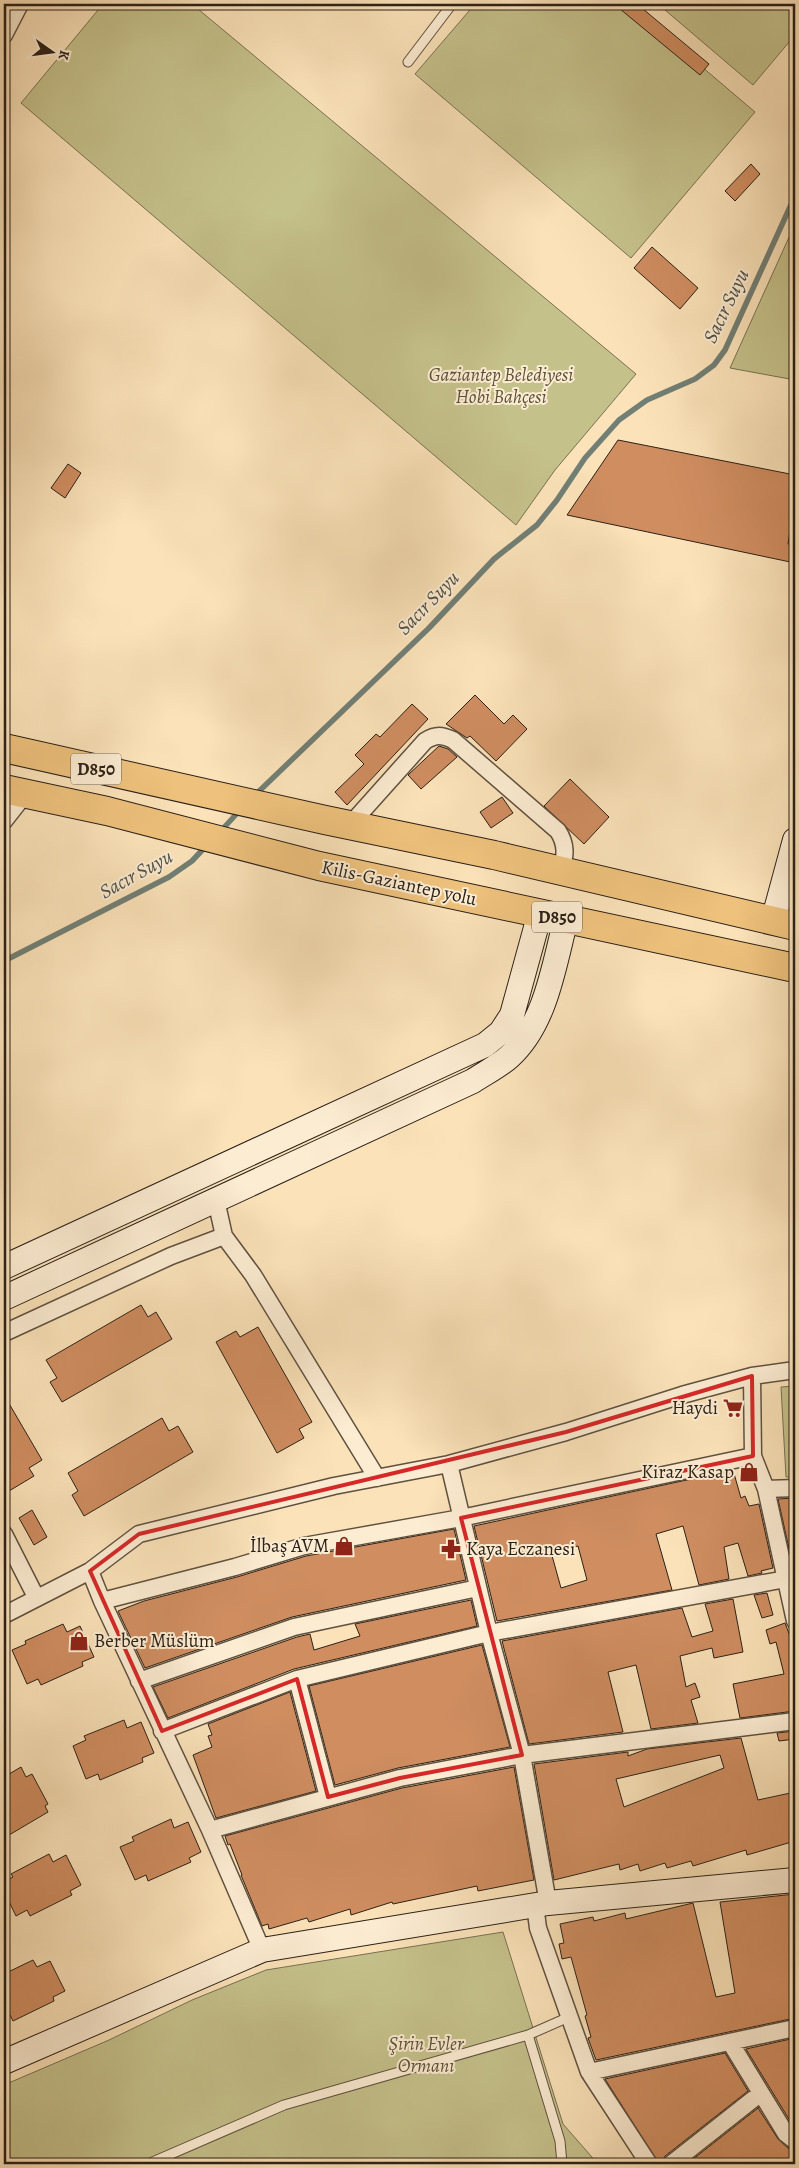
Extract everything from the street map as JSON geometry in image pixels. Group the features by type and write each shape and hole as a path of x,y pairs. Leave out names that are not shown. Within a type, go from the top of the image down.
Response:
{"highway":[{"name":"D850","path":"4,748 337,823 562,871 784,924"},
{"name":"Kilis-Gaziantep yolu","path":"15,791 106,810 179,831 319,866 795,968"}],"street":[{"path":"4,35 20,4"},
{"path":"337,823 425,741 433,736 443,735 453,740 558,831 564,840 566,849 562,871"},
{"path":"4,821 15,791"},
{"path":"784,924 795,840"},
{"path":"4,1267 485,1045 501,1032 512,1015 540,913"},
{"path":"4,1298 473,1081 508,1058 524,1041 537,1017 549,986 566,919"},
{"path":"216,1200 224,1236 253,1275 377,1478"},
{"path":"4,1333 171,1256 224,1236"},
{"path":"4,1615 90,1570 139,1534 229,1510 448,1464 566,1432 682,1395 752,1376 795,1370"},
{"path":"752,1376 753,1456 766,1489 795,1621"},
{"path":"102,1602 235,1567 304,1546 461,1518 753,1456"},
{"path":"448,1464 489,1633 522,1755 542,1904 538,1928 589,2072 649,2164"},
{"path":"766,1489 795,1488"},
{"path":"4,1534 36,1597"},
{"path":"90,1570 102,1602 210,1830 262,1950"},
{"path":"162,1731 297,1679 489,1633 786,1579"},
{"path":"139,1681 294,1627 478,1588"},
{"path":"297,1679 328,1797"},
{"path":"210,1830 400,1778 522,1755 795,1721"},
{"path":"4,2062 262,1950 542,1904 795,1880"},
{"path":"589,2072 795,2028"},
{"path":"730,2042 786,2134 795,2141"},
{"path":"671,2164 761,2093"}],"lane":[{"path":"408,62 452,4"},
{"path":"148,2164 284,2105 528,2035 569,2016"},
{"path":"528,2035 560,2141 562,2164"}],"highlighted area":[{"path":"752,1376 753,1456 461,1518 522,1755 400,1778 328,1797 297,1679 162,1731 90,1571 139,1534 566,1432"}],"green space":[{"name":"Gaziantep Belediyesi Hobi Bahçesi","path":"103,4 192,4 636,374 555,470 516,525 21,103"},
{"path":"475,4 628,4 755,112 631,258 415,74"},
{"path":"658,4 795,4 795,35 753,85"},
{"path":"795,224 795,380 730,368"},
{"path":"795,1386 795,1477 786,1477 781,1387"},
{"name":"Şirin Evler Ormanı","path":"503,1932 563,2124 598,2164 4,2164 4,2085 109,2040 192,2000 266,1970"}],"building":[{"path":"614,4 637,4 709,64 700,75"},
{"path":"751,164 760,174 735,201 725,191"},
{"path":"652,247 698,288 680,309 634,268"},
{"path":"618,440 795,475 795,498 788,544 795,545 795,563 567,515"},
{"path":"68,464 81,473 65,498 51,488"},
{"path":"475,695 504,724 513,715 527,729 496,761 470,736 467,738 446,724"},
{"path":"412,704 428,719 347,805 335,792 364,764 355,755 376,734 380,737"},
{"path":"439,746 448,749 457,757 421,789 408,775"},
{"path":"570,779 609,817 584,844 544,806"},
{"path":"502,797 513,813 491,828 480,812"},
{"path":"141,1305 148,1317 156,1312 172,1339 62,1402 50,1382 57,1378 46,1360"},
{"path":"258,1327 312,1422 299,1429 304,1438 277,1453 216,1342 236,1331 240,1337"},
{"path":"4,1395 42,1460 29,1468 34,1476 4,1494"},
{"path":"162,1418 169,1431 178,1426 193,1452 84,1516 72,1495 78,1491 68,1473"},
{"path":"733,1470 741,1498 745,1496 749,1506 759,1504 773,1568 748,1576 738,1543 724,1547 729,1579 699,1585 683,1526 656,1534 672,1590 497,1621 474,1526","holes":["578,1546 587,1580 561,1588 551,1552"]},
{"path":"795,1498 795,1561 792,1562 778,1499"},
{"path":"32,1510 47,1537 34,1545 19,1518"},
{"path":"454,1529 466,1580 292,1617 145,1668 118,1611 144,1601 237,1577 306,1556"},
{"path":"767,1593 773,1615 762,1618 754,1595"},
{"path":"733,1599 743,1652 714,1658 712,1648 680,1656 686,1687 695,1683 700,1697 691,1700 698,1723 651,1729 636,1665 608,1672 623,1732 529,1744 502,1641 682,1608 692,1637 713,1631 705,1604"},
{"path":"471,1600 477,1626 294,1669 168,1718 153,1687 297,1637 310,1634 314,1650 360,1636 355,1624"},
{"path":"785,1623 795,1649 795,1711 740,1718 733,1684 784,1674 776,1642 770,1644 766,1630"},
{"path":"63,1624 67,1632 80,1626 94,1657 82,1662 83,1666 41,1685 38,1679 27,1684 12,1650 26,1644 25,1641"},
{"path":"482,1645 510,1747 398,1768 335,1785 309,1686"},
{"path":"290,1692 316,1791 216,1818 193,1755 212,1747 208,1736 212,1735 208,1724"},
{"path":"124,1720 127,1728 141,1722 154,1753 142,1758 143,1762 100,1780 98,1774 86,1779 73,1746 86,1740 84,1736"},
{"path":"795,1731 795,1739 779,1741 777,1733"},
{"path":"741,1738 758,1800 795,1792 795,1841 747,1855 746,1850 693,1866 691,1861 667,1868 665,1863 640,1871 638,1864 620,1870 619,1864 554,1880 534,1764 628,1752 628,1756 647,1749","holes":["720,1755 724,1768 624,1807 616,1779"]},
{"path":"21,1767 26,1777 32,1774 48,1804 45,1806 48,1812 4,1838 4,1777"},
{"path":"514,1767 534,1880 478,1891 477,1886 393,1904 392,1902 351,1915 350,1909 309,1922 307,1918 269,1929 268,1924 262,1926 230,1844 228,1845 225,1836 402,1788"},
{"path":"171,1819 174,1828 188,1822 201,1852 189,1858 191,1862 148,1881 146,1875 135,1880 120,1847 134,1841 132,1837"},
{"path":"49,1854 53,1862 66,1855 81,1885 70,1891 72,1895 30,1916 27,1910 16,1916 4,1891 4,1882 13,1877 11,1874"},
{"path":"795,1894 795,2018 596,2060 588,2038 591,2037 585,2016 587,2015 571,1957 562,1959 559,1944 564,1943 560,1924 593,1917 594,1921 625,1913 626,1919 693,1903 716,1997 735,1993 720,1902"},
{"path":"33,1960 37,1967 50,1961 65,1991 53,1997 54,2001 13,2021 10,2015 4,2018 4,1974"},
{"path":"795,2038 795,2129 746,2049"},
{"path":"725,2053 748,2091 665,2156 661,2164 659,2164 605,2079"},
{"path":"758,2108 778,2139 789,2149 795,2151 795,2160 790,2164 687,2164"}],"waterway":[{"name":"Sacır Suyu","path":"253,797 429,628 494,559 537,525 557,500 585,458 619,420 647,400 695,379 714,365 725,350 795,196"},
{"name":"Sacır Suyu","path":"219,833 241,809"},
{"name":"Sacır Suyu","path":"4,961 169,877 192,861 207,845"}],"place":[{"name":"Haydi","path":"733,1408"},
{"name":"Kiraz Kasap","path":"749,1472"},
{"name":"İlbaş AVM","path":"344,1546"},
{"name":"Kaya Eczanesi","path":"451,1549"},
{"name":"Berber Müslüm","path":"79,1641"}]}
